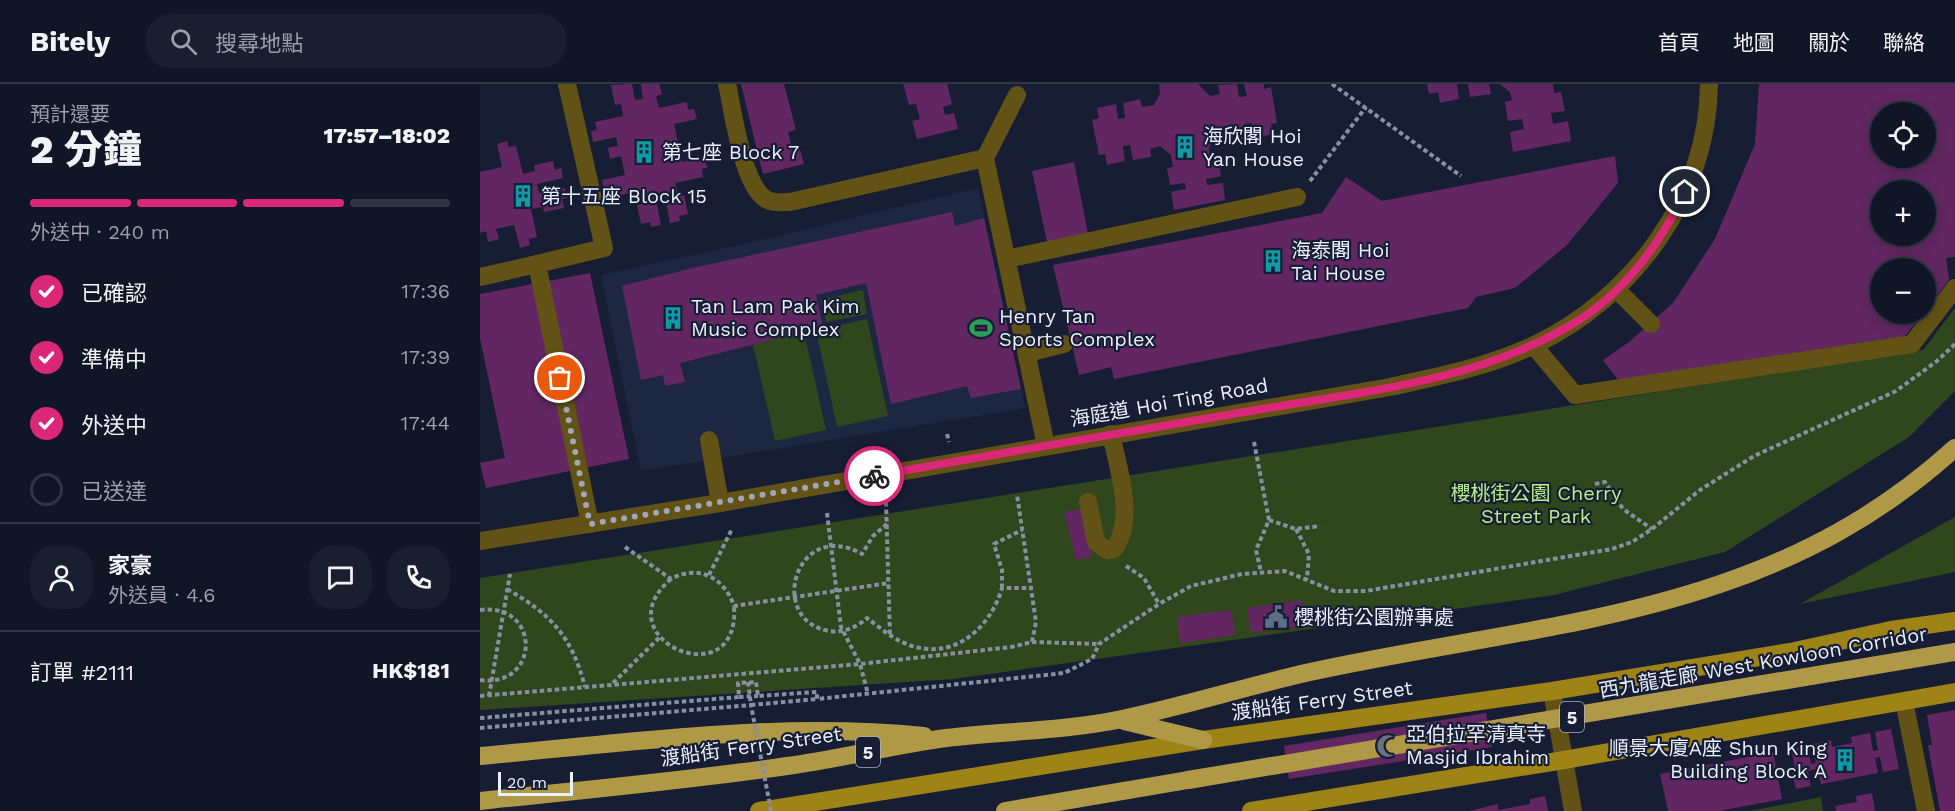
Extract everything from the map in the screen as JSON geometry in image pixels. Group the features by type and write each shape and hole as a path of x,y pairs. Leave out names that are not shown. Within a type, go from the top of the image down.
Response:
{"highway":[{"name":"渡船街 Ferry Street","path":"480,801 788,766 947,738 1001,735 1120,720 1310,672 1602,617 1742,578 1852,526 1903,491 1955,448"},
{"name":"西九龍走廊 West Kowloon Corridor","path":"1005,811 1955,652"},
{"path":"1120,720 1203,740"},
{"path":"480,756 787,730 875,731 947,738"}],"main road":[{"path":"1891,630 1955,609"},
{"path":"1891,630 1955,621"},
{"name":"渡船街 Ferry Street","path":"759,811 1203,740 1552,691 1790,652 1891,630"},
{"path":"1251,811 1564,760 1955,692"}],"street":[{"path":"480,277 604,248 567,84"},
{"path":"727,84 748,177 757,192 770,201 789,202 985,158"},
{"name":"海庭道 Hoi Ting Road","path":"480,541 720,503 1390,387 1477,368 1534,346 1578,321 1617,290 1645,260 1667,228 1685,192 1700,146 1709,84"},
{"path":"1017,95 985,158 1046,446"},
{"path":"1007,259 1297,197"},
{"path":"537,264 590,524"},
{"path":"1534,346 1575,395 1912,344 1955,288"},
{"path":"1617,290 1651,324"},
{"path":"1027,353 1064,344"},
{"path":"1088,502 1096,542 1107,550 1114,549 1120,540 1124,501 1111,434"},
{"path":"709,440 720,503"},
{"path":"1552,691 1573,811"},
{"path":"1905,701 1926,811"}],"path":[{"path":"1332,84 1461,176"},
{"path":"1297,197 1366,107"},
{"path":"480,728 817,699 1064,673 1092,659 1099,644 1159,604 1191,586 1261,572 1285,571 1334,591 1366,591 1612,549 1632,542 1652,529 1700,489 1754,456 1801,432 1896,391 1937,361 1955,344"},
{"path":"1254,442 1269,520 1256,550 1261,572"},
{"path":"1595,484 1605,482 1623,509 1652,529"},
{"path":"1017,495 1036,622 1032,642"},
{"path":"886,502 890,636"},
{"path":"827,513 843,631 860,664 868,694"},
{"path":"1269,520 1296,529 1320,526"},
{"path":"886,524 873,536 862,554 853,549 832,546 811,554 800,566 794,584 795,597 799,609 814,625 832,632 843,631 854,628 867,618 890,636 916,647 934,649 952,646 972,637 987,622 997,606 1002,588 1002,570 994,544 1022,530"},
{"path":"709,575 732,529"},
{"path":"1296,529 1309,554 1307,579"},
{"path":"625,547 671,579"},
{"path":"1114,549 1122,564 1144,578 1159,604"},
{"path":"689,573 709,575 725,587 734,606 732,628 727,638 710,652 687,654 668,645 660,637 655,627 653,606 663,586 671,579 689,573"},
{"path":"489,696 510,574"},
{"path":"734,606 889,583"},
{"path":"1002,588 1031,588"},
{"path":"507,590 550,618 567,638 578,660 585,687"},
{"path":"480,610 504,611 522,627 526,639 526,651 514,672 492,681 480,680"},
{"path":"612,684 660,637"},
{"path":"480,696 860,664 1011,647 1032,642 1099,644"},
{"path":"748,682 750,705 771,811"},
{"path":"739,697 738,683 748,682 756,682 758,696"},
{"path":"480,718 817,692 817,699"}],"shaded area":[{"path":"978,188 1025,408 641,471 601,275 744,244"}],"green space":[{"path":"863,290 867,314 826,322 821,300"},
{"name":"櫻桃街公園 Cherry Street Park","path":"1955,308 1955,391 1909,437 1725,552 1554,595 954,679 480,710 480,578 1923,350"},
{"path":"867,319 888,416 837,427 816,330"},
{"path":"804,332 826,430 775,441 753,344"},
{"path":"1955,517 1955,572 1800,604"},
{"path":"1821,797 1823,811 1750,811"}],"building":[{"name":"第七座 Block 7","path":"632,84 635,100 643,99 641,84 659,84 662,94 656,96 659,108 687,102 688,110 694,109 697,119 674,124 682,162 705,157 707,168 702,169 703,177 675,183 678,196 684,195 688,214 679,216 680,221 670,223 665,197 656,200 661,225 651,227 650,222 641,224 637,205 642,204 640,191 612,197 610,189 604,190 602,180 625,175 621,156 610,159 608,148 618,146 616,137 593,142 591,131 597,130 595,122 623,116 621,104 615,105 611,85"},
{"path":"741,84 784,84 796,130 788,132 792,148 799,146 804,164 763,174 759,158 768,156 765,148 757,150"},
{"path":"903,84 947,84 952,104 943,107 945,115 954,113 958,129 917,139 912,121 920,119 916,104 909,105"},
{"name":"海欣閣 Hoi Yan House","path":"1159,84 1198,84 1210,96 1220,94 1218,85 1237,84 1239,97 1247,96 1244,84 1264,84 1264,89 1271,87 1277,123 1271,124 1273,134 1254,138 1251,123 1244,124 1247,139 1229,143 1227,135 1215,137 1209,148 1211,160 1218,158 1221,176 1206,179 1207,185 1223,183 1225,200 1174,210 1171,192 1186,189 1185,183 1170,185 1167,168 1173,167 1171,155 1160,146 1150,149 1151,157 1133,160 1130,145 1123,146 1125,161 1107,165 1105,154 1099,155 1092,120 1099,118 1097,108 1116,104 1118,119 1125,118 1123,103 1140,99 1142,107 1154,105 1160,94"},
{"path":"1427,84 1457,84 1459,99 1440,103 1438,92 1429,94"},
{"path":"1468,84 1489,84 1491,94 1470,97"},
{"path":"1500,84 1553,84 1554,93 1561,92 1565,111 1551,113 1553,124 1568,121 1571,141 1513,152 1510,132 1524,129 1522,119 1508,121 1505,102 1512,100 1510,92"},
{"path":"1759,84 1955,84 1955,257 1946,258 1949,280 1936,296 1936,258 1870,258 1870,324 1915,324 1905,336 1618,380 1603,360 1629,342 1673,303 1715,239 1755,144"},
{"name":"第十五座 Block 15","path":"507,141 509,147 516,146 523,174 535,171 534,165 553,161 555,170 561,168 563,178 537,184 539,193 565,188 567,198 562,199 564,208 544,212 543,207 531,209 537,237 529,239 530,245 520,248 514,225 496,229 499,239 488,242 486,231 480,233 480,172 502,167 497,144"},
{"path":"1615,156 1618,183 1567,245 1515,288 1476,297 1468,308 1114,379 1111,367 1079,375 1053,265 1322,213 1346,177 1382,201"},
{"path":"1074,162 1088,234 1047,242 1032,171"},
{"path":"952,212 955,226 984,218 1021,389 971,398 967,386 891,404 866,283 816,295 823,327 680,363 685,382 665,386 663,375 641,380 622,286 697,267"},
{"path":"590,273 629,459 486,488 480,463 505,458 480,338 480,294"},
{"path":"1080,509 1092,557 1076,560 1064,512"},
{"name":"櫻桃街公園辦事處","path":"1302,600 1306,626 1251,633 1247,608"},
{"path":"1231,610 1235,635 1180,643 1177,617"},
{"path":"1955,710 1955,811 1940,811 1928,745 1932,745 1927,715"},
{"name":"亞伯拉罕清真寺 Masjid Ibrahim","path":"1486,713 1492,747 1289,779 1284,746"},
{"name":"順景大廈A座 Shun King Building Block A","path":"1891,729 1899,769 1883,772 1880,757 1875,758 1878,773 1821,784 1817,769 1808,771 1811,786 1796,789 1792,773 1796,772 1791,749 1807,746 1811,764 1816,763 1812,744 1831,740 1832,747 1852,743 1851,737 1870,733 1873,751 1878,750 1875,732"},
{"path":"1773,752 1782,799 1719,811 1668,811 1660,774"},
{"path":"1872,793 1875,811 1836,811 1835,806 1857,802 1856,796"},
{"path":"1545,796 1548,811 1469,811 1498,804 1498,810 1530,804 1530,799"}],"way so far":[{"path":"560,378 590,524 874,476"}],"place":[{"name":"海欣閣 Hoi Yan House","path":"1185,147"},
{"name":"第七座 Block 7","path":"644,152"},
{"name":"第十五座 Block 15","path":"523,196"},
{"name":"海泰閣 Hoi Tai House","path":"1273,261"},
{"name":"Tan Lam Pak Kim Music Complex","path":"673,318"},
{"name":"Henry Tan Sports Complex","path":"981,328"},
{"name":"櫻桃街公園辦事處","path":"1276,617"},
{"name":"亞伯拉罕清真寺 Masjid Ibrahim","path":"1388,746"},
{"name":"順景大廈A座 Shun King Building Block A","path":"1845,760"}],"route":[{"path":"874,476 1390,387 1477,368 1534,346 1578,321 1617,290 1645,260 1667,228 1685,192"}]}
